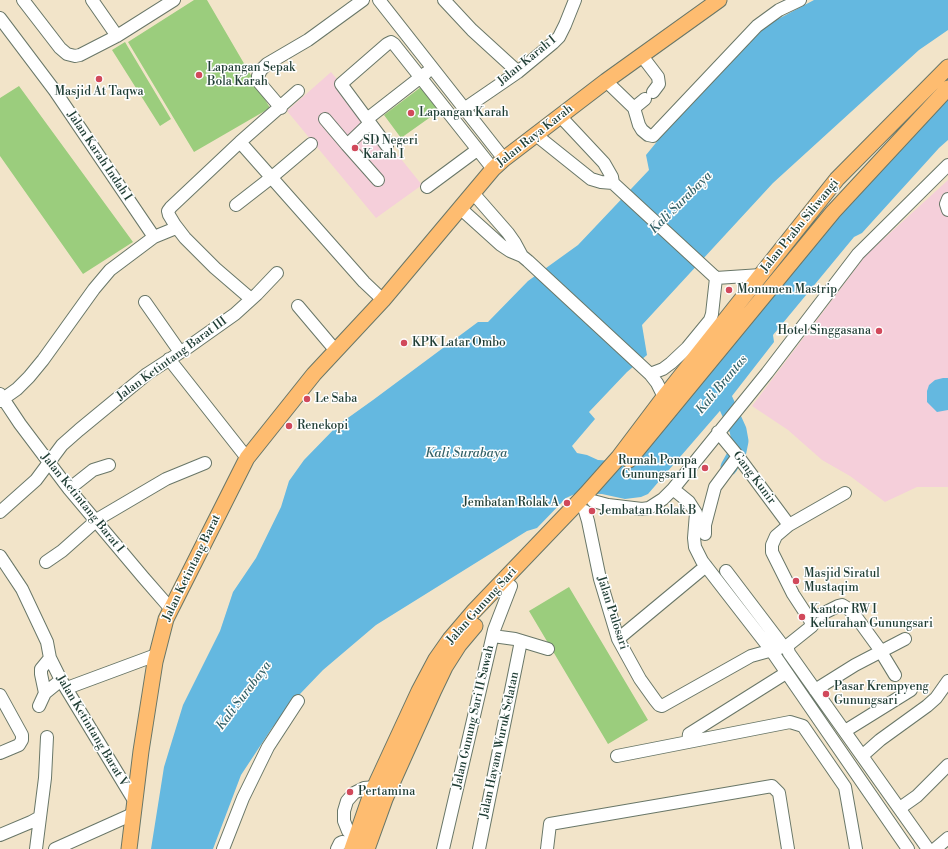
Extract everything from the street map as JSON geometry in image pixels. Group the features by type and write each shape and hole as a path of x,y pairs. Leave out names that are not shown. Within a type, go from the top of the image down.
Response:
{"main road":[{"name":"Jalan Raya Karah","path":"314,374 383,300 493,169 606,81 719,0"},
{"name":"Jalan Prabu Siliwangi","path":"671,398 728,317 837,179 948,67"},
{"name":"Jalan Prabu Siliwangi","path":"671,398 779,278 833,212 948,88"},
{"path":"837,179 846,182 849,185 850,194"},
{"name":"Jalan Ketintang Barat","path":"129,849 141,751 156,655 170,608 247,458 314,374"},
{"name":"Jalan Gunung Sari","path":"357,845 375,787 428,687 445,667 472,628 590,500 671,398"},
{"name":"Jalan Gunung Sari","path":"357,845 385,799 428,687 436,659 450,639 473,612 590,500"}],"street":[{"path":"23,0 60,48 71,56 80,55 117,36 174,0"},
{"path":"92,0 117,36"},
{"path":"280,108 258,81 261,70 267,64 308,40 363,0"},
{"path":"378,0 504,159"},
{"path":"444,0 472,30 518,72"},
{"name":"Jalan Karah I","path":"464,109 518,72 559,37 575,0"},
{"path":"606,81 634,108 642,130 648,135 654,135 757,26 779,10 800,0"},
{"name":"Jalan Karah Indah I","path":"0,18 55,91 154,237"},
{"path":"387,146 342,87 341,83 391,42 493,169"},
{"path":"634,108 649,96 659,84 658,76 642,56"},
{"path":"347,145 368,121 432,68"},
{"path":"251,299 215,268 176,228 168,214 171,207 240,142 298,92"},
{"path":"560,116 604,164 615,185 716,278 761,275"},
{"path":"325,119 378,180"},
{"path":"536,135 591,179 615,185"},
{"path":"240,142 364,282 383,300"},
{"path":"236,205 311,144"},
{"path":"427,187 477,150"},
{"path":"590,500 608,505 642,509 649,508 657,504 673,489 767,373 858,254 948,165"},
{"path":"473,193 515,242 525,259"},
{"path":"948,199 946,204 948,210"},
{"path":"460,208 501,245 525,259 646,370 671,398"},
{"path":"1,398 17,389 34,371 103,277 117,264 154,237 176,228"},
{"name":"Jalan Ketintang Barat III","path":"0,512 36,480 62,445 129,388 228,319 277,273"},
{"path":"646,370 662,369 671,363 687,348 710,320 716,278"},
{"path":"706,325 744,310 765,286 779,278"},
{"path":"145,302 180,352"},
{"path":"298,306 336,351"},
{"path":"169,359 247,458"},
{"name":"Jalan Ketintang Barat I","path":"1,398 69,489 170,608"},
{"name":"Gang Kunir","path":"718,432 789,525"},
{"path":"736,454 715,487 695,547 698,555 706,566 724,577 778,648 786,673 908,849"},
{"path":"46,562 62,551 95,521 166,479 205,463"},
{"path":"69,489 93,470 109,465"},
{"path":"673,489 689,502 696,516 700,530"},
{"path":"811,623 793,594 771,548 776,536 789,525 845,493"},
{"name":"Jalan Pulosari","path":"590,500 588,521 600,579 618,639 640,679 661,706 747,658 778,648"},
{"name":"Jalan Ketintang Barat V","path":"0,556 22,589 47,642 50,658 134,808"},
{"path":"618,639 706,566"},
{"name":"Jalan Gunung Sari II Sawah","path":"443,849 496,624 511,586"},
{"path":"778,648 811,623 838,606 843,606 854,614 881,652 895,675"},
{"path":"493,636 548,649"},
{"path":"815,690 855,665 905,639"},
{"name":"Jalan Hayam Wuruk Selatan","path":"479,849 521,642"},
{"path":"778,648 789,653 928,849"},
{"path":"39,706 45,694 64,684 156,655"},
{"path":"45,694 41,669 50,658"},
{"path":"688,742 689,734 786,673"},
{"path":"862,756 880,740 927,706 936,698 948,681"},
{"path":"845,731 911,690"},
{"path":"0,695 22,735 22,740 19,745 0,753"},
{"path":"223,849 243,798 268,747 298,701"},
{"path":"617,756 790,722 803,726 845,787 856,849"},
{"path":"36,849 45,778 47,737"},
{"path":"900,808 917,796 948,765"},
{"path":"547,849 550,824 772,786 779,793 788,849"},
{"path":"357,845 348,831 344,821 344,811 347,801 354,793 364,788 375,787"},
{"path":"55,849 134,808"},
{"path":"0,834 40,817"},
{"path":"935,849 948,838"},
{"path":"337,849 342,842 357,845"}],"shaded area":[{"name":"SD Negeri Karah I","path":"331,72 422,185 376,218 287,111"},
{"name":"Hotel Singgasana","path":"948,180 948,487 917,487 885,502 850,476 822,460 788,430 752,406 866,255"}],"green space":[{"name":"Lapangan Sepak Bola Karah","path":"194,0 207,0 270,108 194,152 128,42"},
{"path":"125,42 171,119 160,126 112,50"},
{"path":"19,86 133,242 83,274 0,156 0,98"},
{"name":"Lapangan Karah","path":"421,87 439,111 401,138 384,115"},
{"path":"569,587 648,720 608,744 529,611"}],"water":[{"path":"814,0 948,0 948,30 919,50 773,183 642,325 647,355 627,372 589,412 595,419 572,446 577,453 587,455 598,460 630,462 745,332 859,192 904,147 948,99 948,140 862,233 854,237 773,335 774,342 725,405 648,494 641,497 625,499 602,494 577,493 566,498 537,528 527,531 376,625 323,670 299,695 272,728 241,775 213,849 151,849 164,767 183,705 220,631 233,592 256,558 281,507 289,481 304,460 338,425 478,322 488,322 528,281 578,245 649,170 646,155 664,133 765,26"},
{"path":"948,378 948,410 937,412 927,402 927,391 929,385 935,380"}],"waterway":[{"name":"Kali Brantas","path":"719,388 738,430 740,441 738,451 729,467"}],"place":[{"name":"Lapangan Sepak Bola Karah","path":"199,75"},
{"name":"Masjid At Taqwa","path":"99,79"},
{"name":"Lapangan Karah","path":"411,113"},
{"name":"SD Negeri Karah I","path":"355,148"},
{"name":"Monumen Mastrip","path":"729,290"},
{"name":"Hotel Singgasana","path":"879,331"},
{"name":"KPK Latar Ombo","path":"404,343"},
{"name":"Le Saba","path":"307,399"},
{"name":"Renekopi","path":"289,426"},
{"name":"Rumah Pompa Gunungsari II","path":"705,468"},
{"name":"Jembatan Rolak A","path":"567,503"},
{"name":"Jembatan Rolak B","path":"592,511"},
{"name":"Masjid Siratul Mustaqim","path":"796,581"},
{"name":"Kantor RW I Kelurahan Gunungsari","path":"802,617"},
{"name":"Pasar Krempyeng Gunungsari","path":"826,694"},
{"name":"Pertamina","path":"350,792"}],"water label":[{"name":"Kali Surabaya","path":"681,203"},
{"name":"Kali Surabaya","path":"466,454"},
{"name":"Kali Surabaya","path":"244,696"}]}
